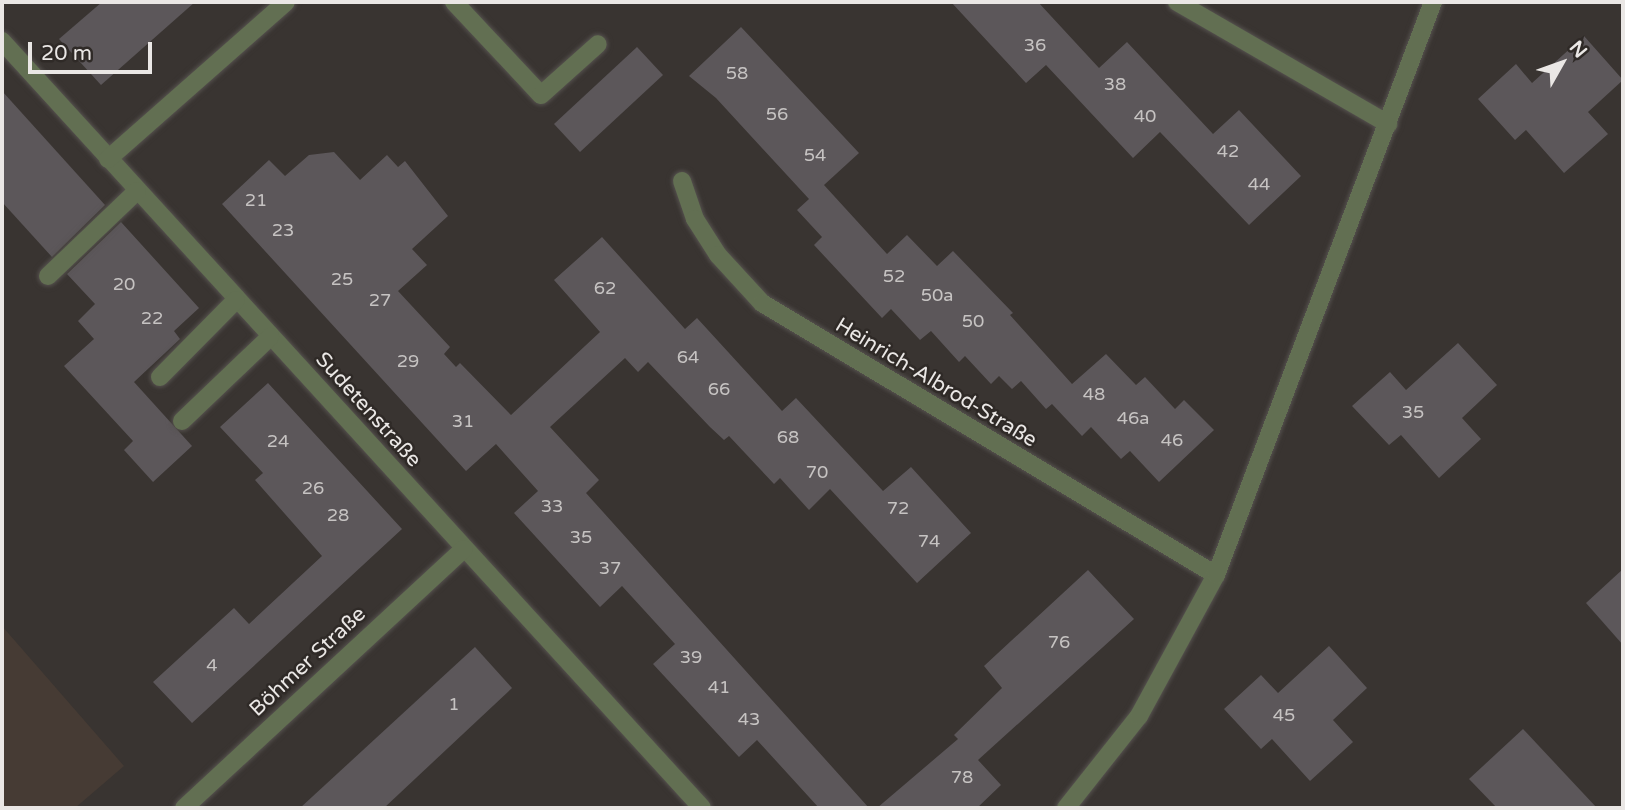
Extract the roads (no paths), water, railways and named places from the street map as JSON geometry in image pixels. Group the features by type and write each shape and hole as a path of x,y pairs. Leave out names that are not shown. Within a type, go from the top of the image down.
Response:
{"street":[{"path":"108,159 286,2"},
{"path":"454,2 541,95 598,44"},
{"path":"1177,2 1388,124"},
{"path":"1066,808 1139,716 1216,575 1433,2"},
{"name":"Sudetenstraße","path":"2,41 702,808"},
{"name":"Heinrich-Albrod-Straße","path":"682,181 695,219 718,255 762,303 1216,575"},
{"path":"48,276 137,191"},
{"path":"160,377 236,300"},
{"path":"183,421 270,337"},
{"name":"Böhmer Straße","path":"184,808 464,549"}]}
